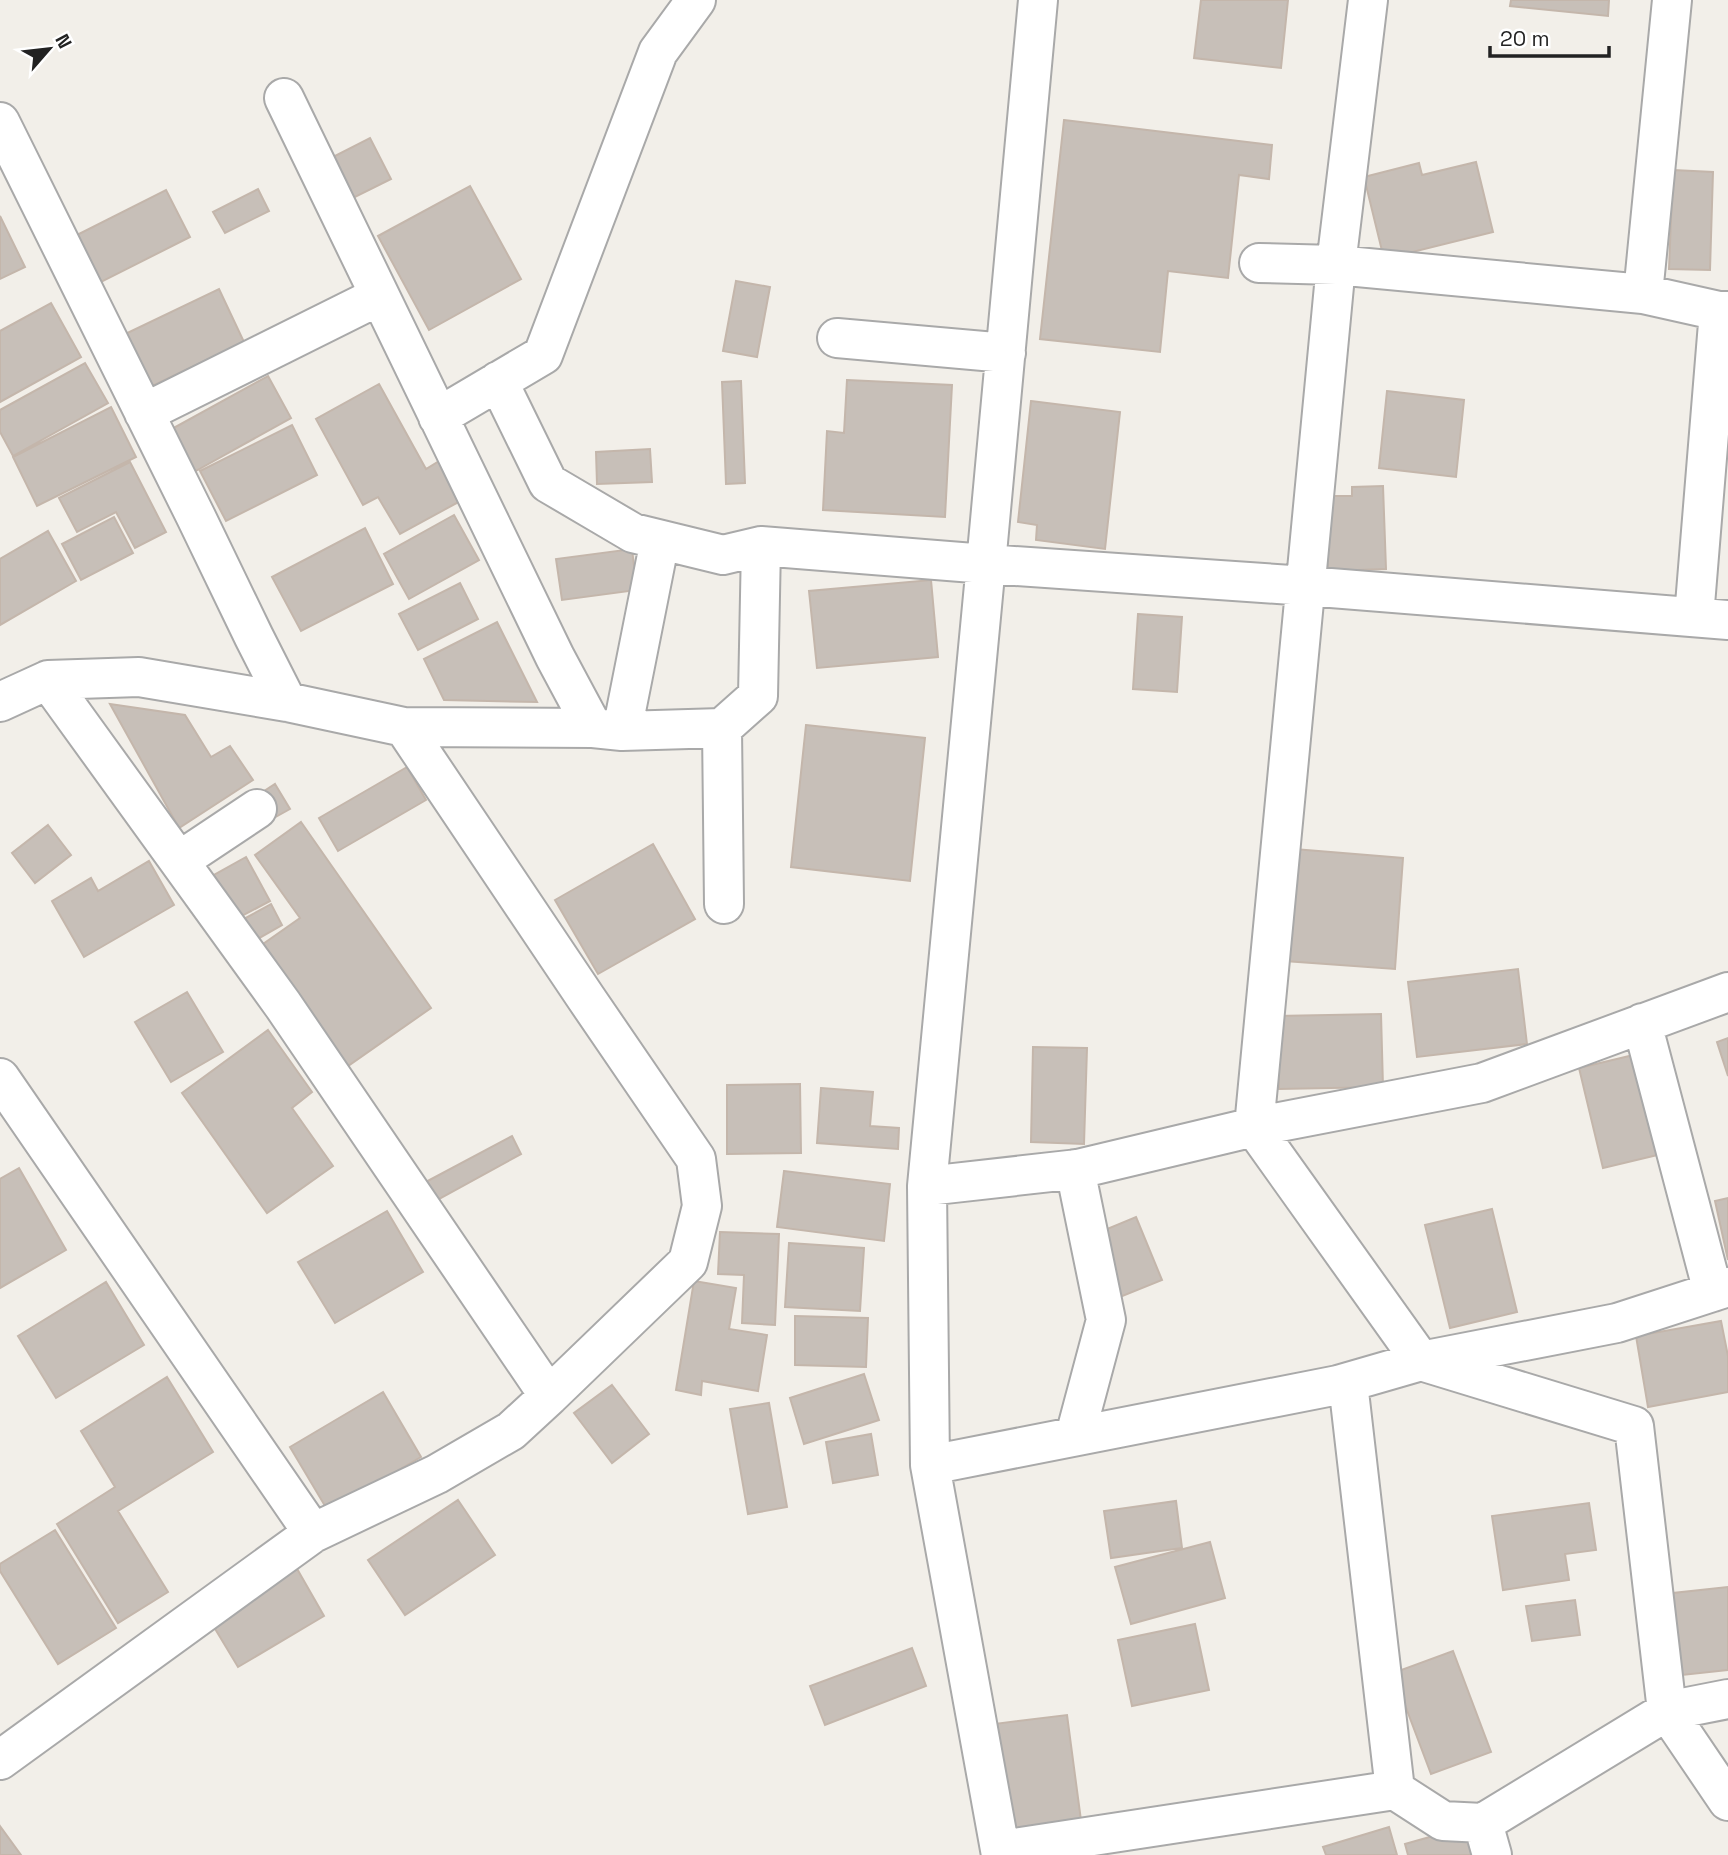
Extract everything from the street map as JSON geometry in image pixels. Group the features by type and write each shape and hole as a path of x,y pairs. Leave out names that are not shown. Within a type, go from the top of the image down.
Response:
{"street":[{"path":"438,416 543,355 658,52 696,0"},
{"path":"1038,0 927,1186 930,1465 1001,1852 1395,1790 1443,1821 1487,1839 1667,1711 1728,1699"},
{"path":"1367,0 1336,265 1254,1127 1421,1361 1634,1426 1667,1711 1728,1801"},
{"path":"1643,294 1672,0"},
{"path":"284,98 555,657 607,730"},
{"path":"0,122 287,702"},
{"path":"498,381 548,483 632,534 723,555 761,546 1711,618 1724,311 1643,294 1336,265 1259,263"},
{"path":"144,413 379,296"},
{"path":"837,338 1006,354"},
{"path":"607,730 660,540"},
{"path":"16,685 139,677 287,702 404,727 607,730 722,728 758,696 761,546"},
{"path":"16,685 179,861 283,1005 549,1396"},
{"path":"0,1760 313,1533 448,1468 511,1431 688,1262 702,1206 696,1159 404,727"},
{"path":"722,728 724,904"},
{"path":"179,861 257,809"},
{"path":"927,1186 1075,1169 1254,1127 1482,1083 1728,992"},
{"path":"930,1465 1348,1382 1421,1361 1616,1323 1721,1290 1642,1023"},
{"path":"0,1078 313,1533"},
{"path":"1075,1169 1106,1320 1075,1436"},
{"path":"1348,1382 1395,1790"}],"building":[{"path":"1201,0 1288,0 1281,68 1194,58"},
{"path":"1511,0 1609,0 1608,16 1510,6"},
{"path":"1064,120 1272,145 1269,179 1239,175 1228,278 1168,271 1160,352 1040,339"},
{"path":"370,138 391,179 351,199 331,158"},
{"path":"1476,162 1493,232 1384,259 1364,177 1419,163 1422,175"},
{"path":"1673,170 1713,172 1710,270 1669,269"},
{"path":"470,186 521,279 429,330 378,236"},
{"path":"258,189 269,211 225,233 213,212"},
{"path":"166,190 190,237 95,285 71,238"},
{"path":"0,216 25,267 0,279"},
{"path":"736,281 770,287 757,357 723,351"},
{"path":"219,289 244,342 146,389 121,336"},
{"path":"51,303 81,357 0,402 0,331"},
{"path":"85,363 108,403 13,456 0,432 0,410"},
{"path":"268,376 291,418 194,472 170,430"},
{"path":"847,380 952,385 945,517 823,510 827,431 844,433"},
{"path":"741,381 745,483 726,484 722,382"},
{"path":"379,384 426,469 441,460 464,499 400,534 378,497 363,505 316,419"},
{"path":"1387,391 1464,400 1456,477 1379,468"},
{"path":"1031,401 1120,412 1105,549 1036,540 1037,525 1018,522"},
{"path":"111,407 136,457 37,506 13,457"},
{"path":"292,425 317,475 226,521 200,471"},
{"path":"650,449 652,482 597,484 596,452"},
{"path":"130,462 166,532 135,548 116,512 77,532 59,498"},
{"path":"1383,486 1386,569 1328,571 1325,496 1352,496 1352,487"},
{"path":"454,515 479,560 409,599 384,554"},
{"path":"114,517 133,553 81,580 62,544"},
{"path":"365,528 393,584 301,631 272,577"},
{"path":"48,531 76,581 0,625 0,559"},
{"path":"632,549 637,590 562,600 556,559"},
{"path":"931,580 938,657 817,668 809,591"},
{"path":"460,583 478,619 418,650 399,614"},
{"path":"1138,614 1182,617 1177,692 1133,689"},
{"path":"497,622 537,702 444,700 424,659"},
{"path":"110,704 185,715 211,757 230,746 253,780 179,828"},
{"path":"806,725 925,738 910,881 791,867"},
{"path":"407,767 426,800 338,851 319,818"},
{"path":"275,784 290,809 272,819 258,795"},
{"path":"301,822 431,1008 348,1066 263,944 300,918 255,855"},
{"path":"48,825 71,855 35,883 12,853"},
{"path":"653,844 695,919 598,974 555,900"},
{"path":"1294,849 1403,858 1395,969 1285,961"},
{"path":"246,857 270,901 238,918 214,875"},
{"path":"149,861 174,905 84,957 52,901 91,878 98,891"},
{"path":"271,904 282,925 254,941 242,920"},
{"path":"1518,969 1527,1044 1417,1057 1408,982"},
{"path":"187,992 223,1052 171,1082 135,1022"},
{"path":"1381,1014 1383,1087 1279,1089 1276,1016"},
{"path":"268,1030 312,1092 292,1108 333,1166 267,1213 182,1093"},
{"path":"1728,1038 1728,1076 1717,1042"},
{"path":"1033,1047 1087,1048 1084,1144 1031,1142"},
{"path":"1646,1052 1670,1152 1603,1168 1579,1068"},
{"path":"800,1084 801,1153 727,1154 727,1085"},
{"path":"821,1088 873,1092 870,1126 899,1128 898,1149 817,1143"},
{"path":"512,1136 521,1154 432,1203 422,1184"},
{"path":"19,1168 66,1250 0,1288 0,1179"},
{"path":"784,1171 890,1184 884,1241 777,1227"},
{"path":"1728,1198 1728,1260 1715,1201"},
{"path":"1492,1209 1517,1312 1450,1328 1425,1225"},
{"path":"387,1211 423,1272 335,1323 298,1262"},
{"path":"1136,1217 1162,1280 1120,1297 1095,1234"},
{"path":"720,1232 779,1234 775,1325 742,1323 744,1275 718,1274"},
{"path":"789,1243 864,1248 860,1311 785,1307"},
{"path":"694,1281 736,1288 729,1329 767,1335 758,1391 702,1381 701,1395 676,1390"},
{"path":"106,1282 144,1345 56,1398 18,1336"},
{"path":"795,1316 868,1318 866,1367 795,1365"},
{"path":"1721,1321 1728,1356 1728,1392 1648,1407 1636,1336"},
{"path":"864,1374 879,1420 804,1444 790,1398"},
{"path":"167,1377 213,1452 118,1511 168,1592 118,1623 57,1524 115,1487 81,1431"},
{"path":"612,1385 649,1434 612,1463 574,1413"},
{"path":"383,1392 421,1457 328,1511 290,1447"},
{"path":"769,1403 787,1507 748,1514 730,1409"},
{"path":"871,1434 878,1475 833,1483 826,1442"},
{"path":"458,1500 495,1555 405,1615 368,1560"},
{"path":"1176,1501 1182,1548 1111,1558 1104,1511"},
{"path":"1589,1503 1596,1550 1565,1554 1569,1580 1503,1590 1492,1516"},
{"path":"55,1530 116,1628 58,1664 0,1571 0,1564"},
{"path":"1210,1542 1225,1598 1131,1624 1115,1567"},
{"path":"296,1567 324,1616 238,1667 208,1617"},
{"path":"1728,1587 1728,1670 1673,1676 1664,1594"},
{"path":"1575,1600 1580,1635 1532,1641 1526,1606"},
{"path":"1195,1624 1209,1690 1132,1706 1118,1640"},
{"path":"912,1648 926,1686 825,1725 810,1686"},
{"path":"1453,1651 1491,1752 1431,1774 1393,1673"},
{"path":"1067,1715 1082,1828 1009,1838 994,1724"},
{"path":"0,1826 21,1855 0,1855"},
{"path":"1389,1827 1397,1855 1326,1855 1323,1847"},
{"path":"1465,1827 1474,1855 1408,1855 1405,1844"}]}
